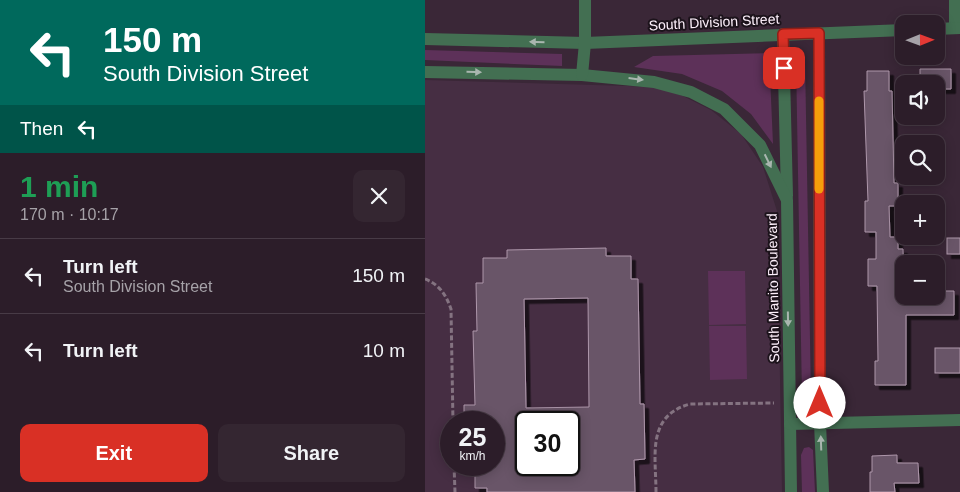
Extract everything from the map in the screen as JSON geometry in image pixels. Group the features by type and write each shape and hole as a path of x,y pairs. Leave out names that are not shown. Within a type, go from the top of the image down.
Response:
{"street":[{"path":"582,74 585,43 585,0"},
{"path":"945,29 958,28 955,0"},
{"name":"South Division Street","path":"585,43 895,30"},
{"path":"819,33 820,423 823,492"},
{"path":"783,34 787,200"},
{"path":"425,39 585,43"},
{"name":"South Manito Boulevard","path":"425,72 582,74 654,82 691,92 724,109 760,145 787,200 791,492"},
{"path":"790,424 960,420"}],"path":[{"path":"425,279 433,282 446,294 451,309 453,411"},
{"path":"656,492 656,441 659,428 665,416 676,408 689,404 774,403"},
{"path":"454,476 455,492"}],"shaded area":[{"path":"425,50 562,54 562,66 425,60"},
{"path":"769,53 773,144 751,114 722,91 682,74 634,67 653,56"},
{"path":"796,60 805,60 811,396 802,397"},
{"path":"425,80 658,88 683,96 711,110 741,134 763,167 777,211 782,492 425,492"},
{"path":"708,271 745,271 746,324 709,325"},
{"path":"709,326 746,326 747,379 710,380"},
{"path":"809,447 813,450 815,492 802,492 801,455 804,448"}],"building":[{"path":"920,69 951,69 951,89 945,89 945,75 920,75"},
{"path":"867,71 889,71 889,91 892,91 894,183 898,185 898,195 895,195 895,206 889,206 890,237 895,237 895,245 898,245 898,249 903,249 903,255 895,255 895,305 945,305 945,291 954,291 954,315 906,315 906,385 875,385 875,361 878,361 877,286 868,286 868,259 876,259 876,232 865,232 865,201 868,201 864,91 867,91"},
{"path":"947,238 960,238 960,254 947,254"},
{"path":"606,248 606,256 631,256 631,279 638,279 640,404 644,404 645,459 634,460 635,492 487,492 487,488 475,488 475,476 505,476 505,411 464,411 464,405 475,405 473,331 477,331 476,283 483,283 483,258 507,258 507,250","holes":["588,298 589,407 526,408 524,299"]},
{"path":"935,348 960,348 960,373 935,373"},
{"path":"897,455 897,463 918,463 919,483 894,483 895,492 870,492 872,456"}],"slow traffic":[{"path":"819,101 819,189"}],"route":[{"path":"784,68 783,34 819,33 820,403"}]}
